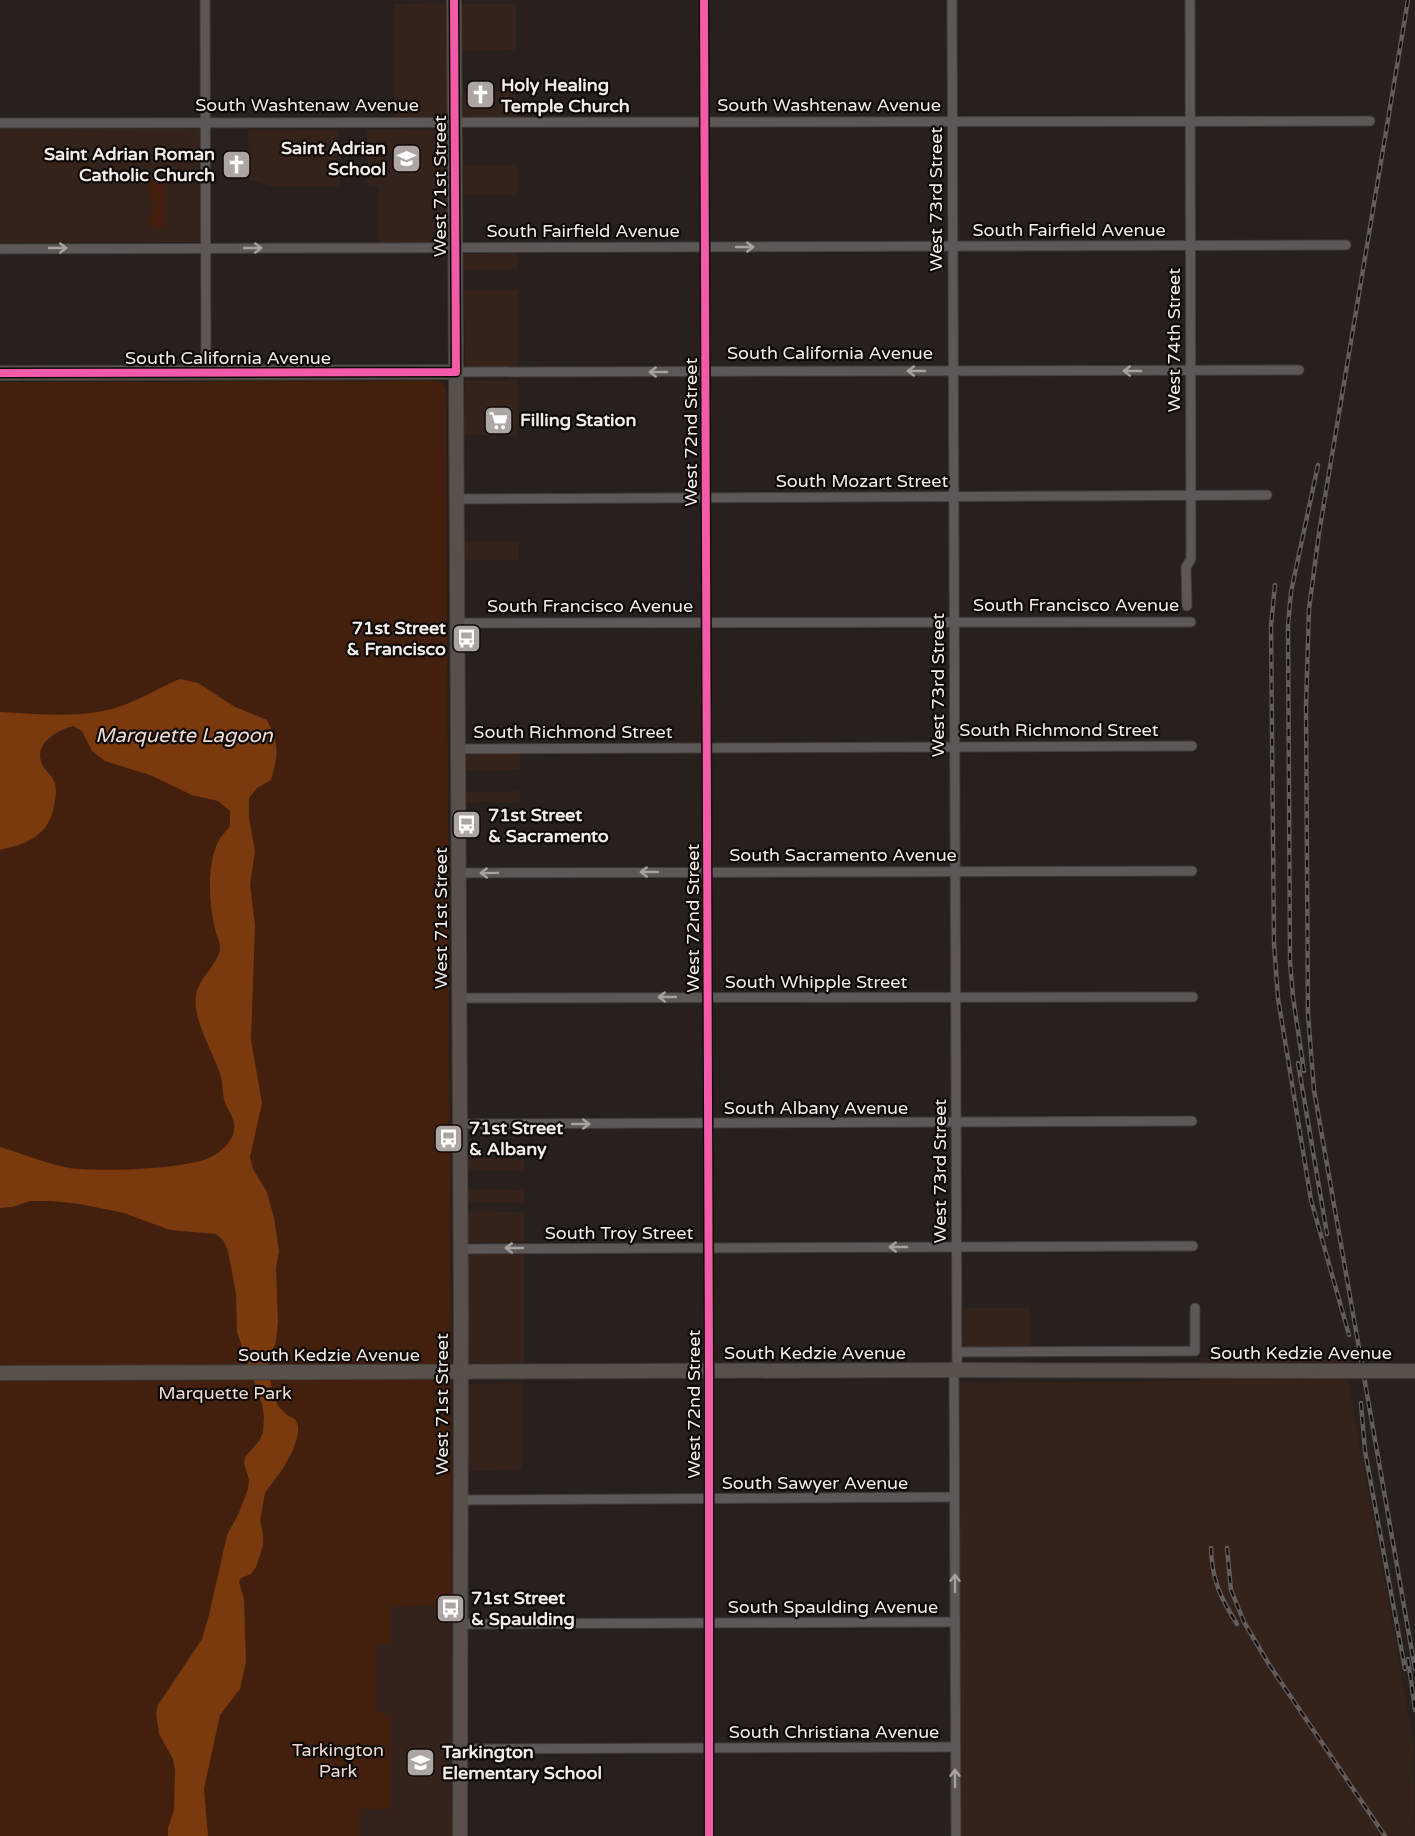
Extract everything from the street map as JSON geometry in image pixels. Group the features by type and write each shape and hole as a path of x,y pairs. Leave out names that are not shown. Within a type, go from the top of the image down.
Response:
{"main road":[{"name":"West 71st Street","path":"454,0 460,1124 460,1836"},
{"name":"South California Avenue","path":"0,373 456,372"},
{"name":"South Kedzie Avenue","path":"0,1373 1415,1371"}],"street":[{"path":"205,0 206,373"},
{"name":"West 72nd Street","path":"704,0 709,1836"},
{"name":"West 73rd Street","path":"952,0 957,1122 957,1352 954,1497 956,1836"},
{"name":"West 74th Street","path":"1186,606 1186,567 1191,560 1190,0"},
{"name":"South Washtenaw Avenue","path":"0,123 1370,121"},
{"name":"South Fairfield Avenue","path":"0,249 1346,245"},
{"name":"South California Avenue","path":"456,372 1299,370"},
{"name":"South Mozart Street","path":"457,499 1267,495"},
{"name":"South Francisco Avenue","path":"457,622 1191,622"},
{"name":"South Richmond Street","path":"458,749 1192,746"},
{"name":"South Sacramento Avenue","path":"458,873 1192,871"},
{"name":"South Whipple Street","path":"459,998 1192,997"},
{"name":"South Albany Avenue","path":"460,1124 1192,1121"},
{"name":"South Troy Street","path":"460,1249 1193,1246"},
{"name":"South Kedzie Avenue","path":"957,1352 1195,1351 1195,1308"},
{"name":"South Sawyer Avenue","path":"460,1500 954,1497"},
{"name":"South Spaulding Avenue","path":"460,1624 955,1622"},
{"name":"South Christiana Avenue","path":"460,1749 955,1747"}],"shaded area":[{"path":"447,3 447,117 394,117 394,4"},
{"path":"462,4 516,4 516,50 462,51"},
{"path":"463,91 516,91 517,117 463,117"},
{"path":"0,129 201,129 201,242 0,243"},
{"name":"Saint Adrian School","path":"367,129 446,130 447,242 379,242 379,186 367,186"},
{"path":"248,130 339,130 339,186 270,186 249,180"},
{"path":"463,165 517,165 517,195 463,195"},
{"path":"517,253 517,269 463,270 463,254"},
{"path":"464,290 518,290 518,367 465,367"},
{"path":"518,379 518,436 464,435 465,380"},
{"path":"464,541 519,541 519,560 464,560"},
{"path":"520,753 520,770 465,771 466,755"},
{"path":"520,791 520,802 465,802 465,792"},
{"path":"467,1158 524,1159 524,1170 467,1170"},
{"path":"467,1189 524,1190 524,1202 467,1202"},
{"path":"468,1211 524,1212 524,1242 467,1242"},
{"path":"468,1253 524,1253 524,1365 468,1362"},
{"path":"964,1308 1030,1308 1030,1347 964,1347"},
{"path":"1201,1357 1215,1357 1222,1360 1344,1359 1414,1743 1415,1836 960,1836 957,1383 1200,1381"},
{"path":"522,1382 522,1470 468,1471 468,1384"},
{"name":"Tarkington Elementary School","path":"452,1605 452,1836 359,1836 359,1809 390,1808 390,1716 377,1712 377,1642 390,1642 390,1606"}],"green space":[{"path":"150,178 165,178 165,227 150,227 149,214 153,213 153,198 149,198"},
{"name":"Marquette Park","path":"0,382 442,382 446,390 452,1605 390,1606 390,1643 377,1643 377,1711 390,1715 390,1809 359,1809 359,1836 0,1836"}],"water":[{"name":"Marquette Lagoon","path":"180,679 198,683 235,707 267,720 276,743 271,780 257,788 249,798 249,818 255,851 250,885 255,925 251,1040 262,1103 250,1157 253,1169 267,1192 279,1251 276,1268 278,1322 276,1341 268,1364 272,1392 278,1406 295,1419 298,1426 293,1450 265,1493 260,1521 263,1546 256,1567 251,1574 241,1578 239,1582 244,1599 246,1661 240,1689 220,1715 204,1789 208,1836 168,1836 174,1810 175,1771 173,1759 159,1734 156,1714 158,1705 202,1639 227,1535 248,1489 249,1480 244,1463 245,1457 263,1433 262,1404 237,1332 236,1294 228,1251 223,1240 216,1234 170,1230 124,1213 80,1204 30,1201 0,1208 0,1147 69,1168 142,1169 201,1161 221,1150 233,1134 233,1121 224,1099 221,1077 200,1026 196,1005 198,988 219,953 220,945 211,907 210,872 219,840 230,826 230,811 218,801 192,795 150,775 105,761 92,751 82,731 73,726 54,734 41,750 42,764 54,780 56,787 53,811 45,828 26,842 0,850 0,712 65,715 98,712 129,703"}],"railway":[{"path":"1408,0 1319,533 1309,609 1306,706 1308,1014 1314,1090 1415,1669"},
{"path":"1304,1071 1290,962 1288,625 1291,592 1318,465"},
{"path":"1275,585 1271,625 1274,944 1278,998 1311,1200 1349,1335"},
{"path":"1298,1063 1327,1234"},
{"path":"1361,1403 1365,1451 1405,1669"},
{"path":"1211,1548 1213,1570 1218,1588 1237,1624"},
{"path":"1227,1548 1231,1590 1244,1622 1270,1666 1385,1836"},
{"path":"1408,1659 1415,1710"}],"cycle path":[{"path":"0,373 456,372 454,0"},
{"path":"704,0 709,1836"}],"place":[{"name":"Holy Healing Temple Church","path":"480,95"},
{"name":"Saint Adrian School","path":"407,158"},
{"name":"Saint Adrian Roman Catholic Church","path":"236,164"},
{"name":"Filling Station","path":"499,420"},
{"name":"71st Street & Francisco","path":"467,638"},
{"name":"71st Street & Sacramento","path":"467,825"},
{"name":"71st Street & Albany","path":"448,1138"},
{"name":"71st Street & Spaulding","path":"450,1608"},
{"name":"Tarkington Elementary School","path":"421,1762"}],"park label":[{"name":"Tarkington Park","path":"338,1760"}]}
